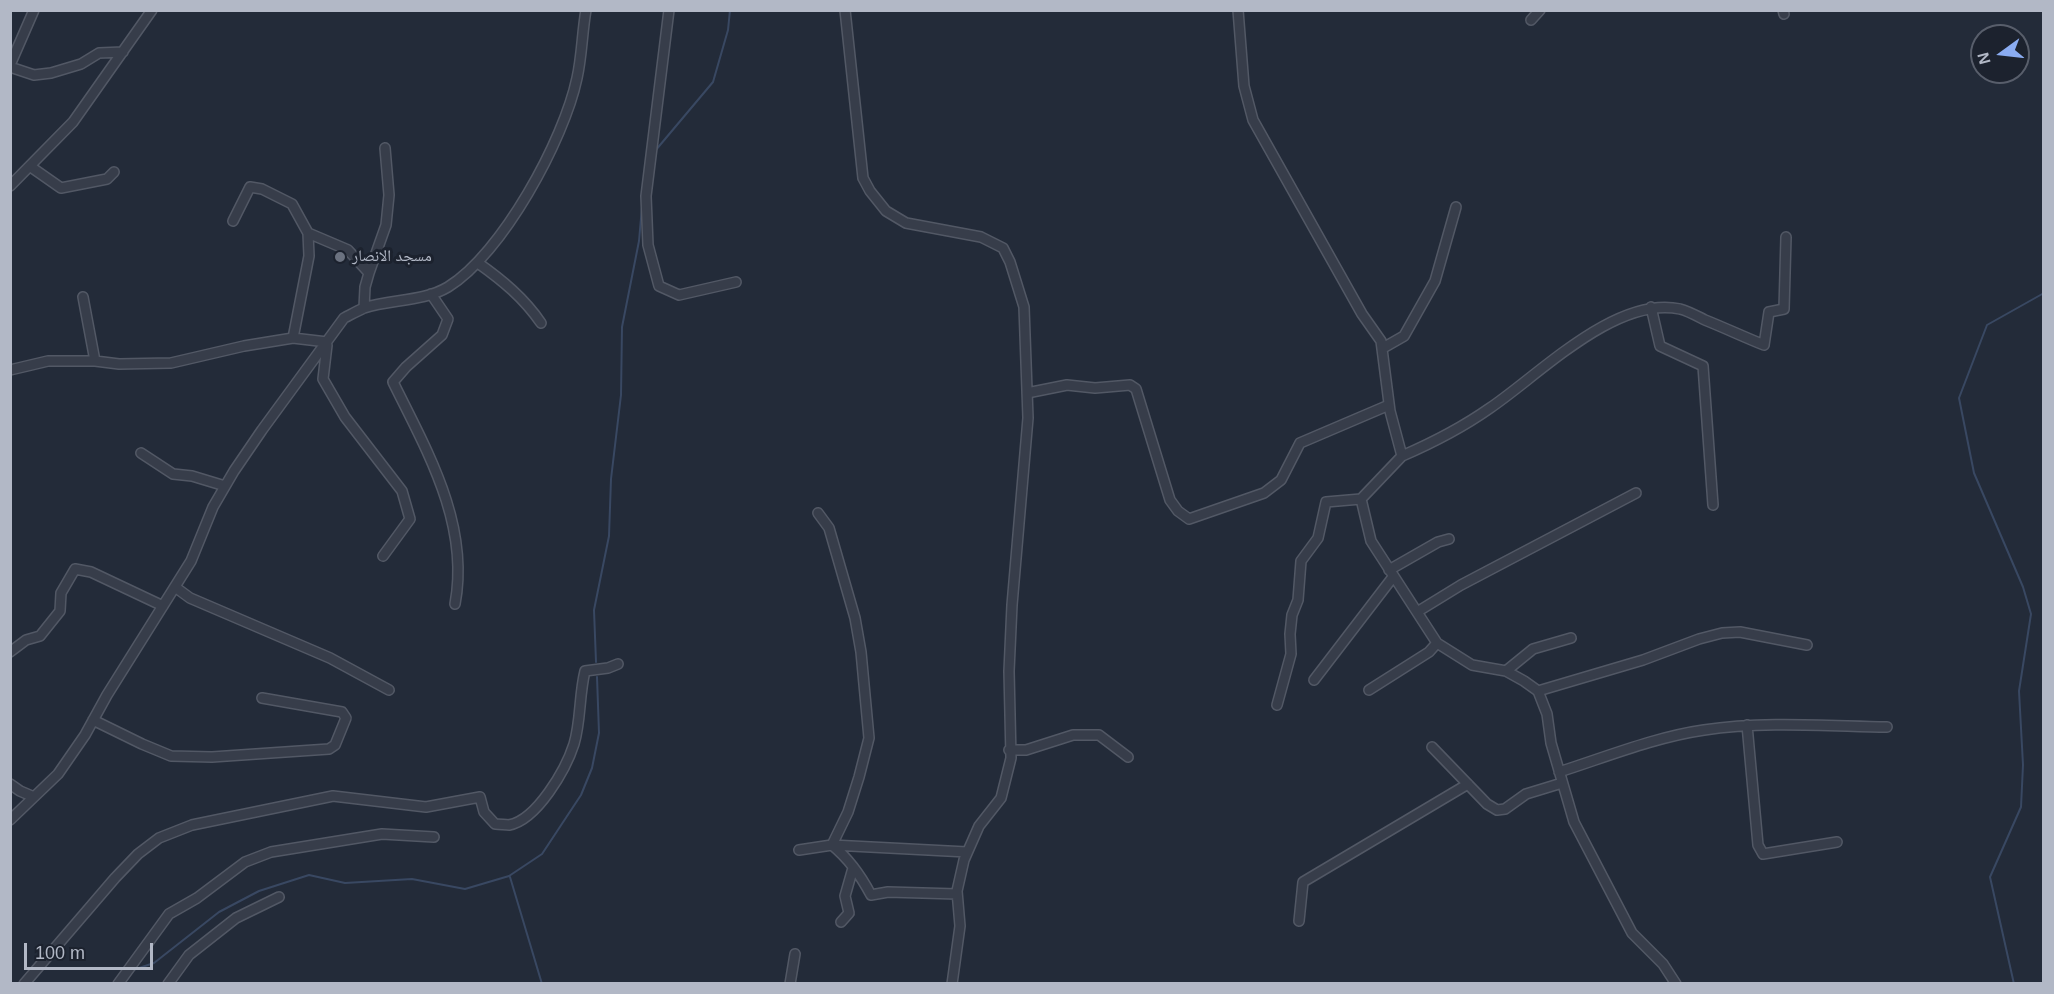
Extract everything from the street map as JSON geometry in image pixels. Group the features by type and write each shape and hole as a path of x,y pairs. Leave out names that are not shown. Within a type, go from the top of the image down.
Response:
{"street":[{"path":"34,10 10,66 34,75 51,74 81,64 99,53 123,52"},
{"path":"10,186 74,122 153,10"},
{"path":"10,820 58,774 191,561 213,507 225,486 262,430 344,318 364,308 431,294 446,288 478,263 492,248 537,178 563,124 578,78 586,10"},
{"path":"669,10 646,196 648,245 659,286 679,295 736,282"},
{"path":"845,10 863,178 870,191 886,211 906,223 981,237 1003,248 1014,272 1024,307 1027,393 1026,457 1010,638 1010,750 1001,798 979,826 967,852 957,894 960,926 952,984"},
{"path":"1238,10 1244,86 1253,120 1362,314 1381,341 1389,405 1402,456"},
{"path":"1531,20 1540,10"},
{"path":"364,308 365,287 386,225 389,195 386,148"},
{"path":"31,167 61,188 108,179 114,172"},
{"path":"233,221 250,187 262,189 292,204 308,233 309,256 293,338"},
{"path":"1383,348 1404,336 1435,281 1456,207"},
{"path":"308,233 348,250 369,273"},
{"path":"1277,705 1291,654 1290,634 1298,600 1301,561 1318,538 1326,502 1361,499 1402,456 1429,444 1490,408 1549,362 1587,337 1626,316 1651,308 1680,309 1764,345 1769,312 1784,309 1786,237"},
{"path":"478,263 508,285 533,310 541,323"},
{"path":"431,294 448,319 442,335 406,367 393,382 439,475 459,555 459,582 455,604"},
{"path":"83,297 95,361"},
{"path":"1651,308 1660,346 1703,366 1713,505"},
{"path":"10,370 48,361 95,361 119,364 171,363 244,346 293,338 327,342"},
{"path":"327,342 322,380 345,417 402,491 410,519 383,556"},
{"path":"1027,393 1068,385 1095,388 1130,385 1136,389 1170,500 1178,511 1189,519 1264,493 1281,480 1300,443 1389,405"},
{"path":"141,453 172,474 211,480 225,486"},
{"path":"1417,612 1461,585 1636,493"},
{"path":"1361,499 1371,541 1437,643 1472,665 1506,671 1538,692 1547,714 1551,743 1574,822 1632,933 1663,964 1676,984"},
{"path":"818,513 829,528 855,618 861,652 868,738 848,812 832,845"},
{"path":"1314,680 1391,574 1438,543 1449,539"},
{"path":"10,652 26,640 40,636 60,611 61,593 75,568 91,572 163,606"},
{"path":"175,587 190,598 330,658 389,690"},
{"path":"1538,692 1722,633 1740,632 1807,645"},
{"path":"1506,671 1533,649 1571,638"},
{"path":"1369,690 1429,652 1437,643"},
{"path":"24,984 138,854 159,838 192,825 333,796 426,807 480,797 484,812 495,824 511,825 537,809 558,778 574,744 585,671 608,668 618,664"},
{"path":"93,720 171,756 236,756 329,749 335,745 346,718 342,712 262,698"},
{"path":"1559,772 1661,739 1703,730 1747,725 1887,727"},
{"path":"1747,725 1758,845 1763,854 1838,842"},
{"path":"1010,750 1026,750 1073,735 1099,735 1128,757"},
{"path":"1432,747 1487,804 1497,810 1504,809 1526,795 1562,783"},
{"path":"10,784 34,796"},
{"path":"1299,921 1303,882 1468,784"},
{"path":"118,984 169,914 197,898 245,862 271,852 382,834 434,837"},
{"path":"799,849 832,845 967,852"},
{"path":"832,845 843,854 863,879 871,895 888,892 957,894"},
{"path":"841,922 849,913 845,896 853,868"},
{"path":"168,984 189,955 227,925 236,918 279,897"},
{"path":"790,984 795,954"}],"waterway":[{"path":"655,151 713,82 728,30 730,10"},
{"path":"596,662 594,610 609,536 611,479 621,395 622,327 639,241 642,207"},
{"path":"2014,984 1990,877 2021,807 2023,765 2019,691 2031,614 2023,587 1974,473 1959,398 1987,325 2044,293"},
{"path":"133,970 154,963 219,912 259,891 309,875 345,883 412,879 465,889 509,876 542,854 581,795 592,768 599,733 597,677"},
{"path":"510,877 542,984"}],"place":[{"name":"مسجد الانصار","path":"340,257"}]}
